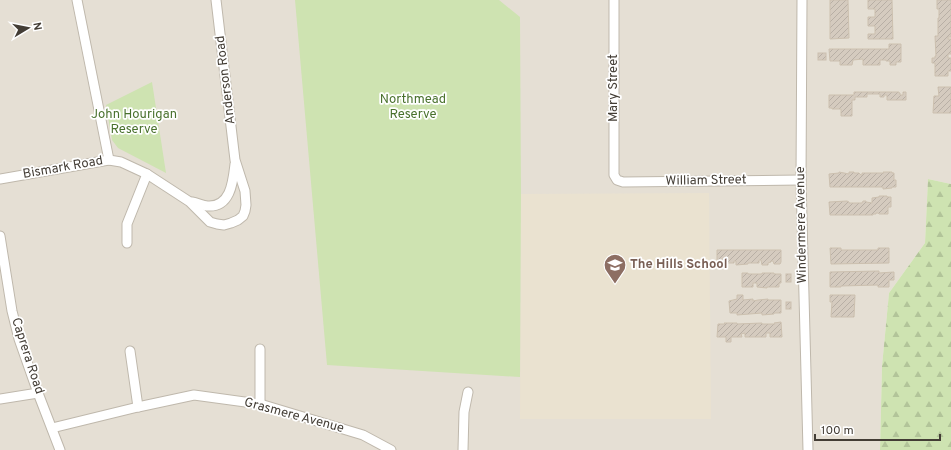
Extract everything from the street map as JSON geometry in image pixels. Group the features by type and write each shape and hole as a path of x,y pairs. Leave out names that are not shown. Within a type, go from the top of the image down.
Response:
{"street":[{"path":"77,0 109,160"},
{"name":"Anderson Road","path":"147,174 190,202 210,222 224,225 238,220 243,216 246,199 235,160 216,0"},
{"name":"Mary Street","path":"614,0 614,175"},
{"name":"Windermere Avenue","path":"802,0 801,180 808,450"},
{"name":"Bismark Road","path":"0,179 109,160 121,162 147,174"},
{"name":"Anderson Road","path":"190,202 211,206 219,204 226,199 232,186 235,160"},
{"path":"126,243 127,224 147,174"},
{"name":"William Street","path":"614,175 617,180 623,182 801,180"},
{"name":"Caprera Road","path":"0,236 12,311 19,339 60,450"},
{"path":"260,350 260,404"},
{"path":"130,351 138,407"},
{"path":"0,399 38,392"},
{"path":"463,450 464,412 468,392"},
{"name":"Grasmere Avenue","path":"52,428 194,395 260,404 363,435 377,447 391,450"}],"shaded area":[{"path":"0,0 951,0 951,184 928,179 925,243 889,293 882,366 880,450 0,450"},
{"name":"The Hills School","path":"709,193 711,419 520,419 521,194"}],"green space":[{"name":"Northmead Reserve","path":"295,0 499,0 520,17 520,377 327,365"},
{"name":"John Hourigan Reserve","path":"152,82 166,173 118,148 112,140 106,105"},
{"path":"928,179 951,184 951,450 880,450 882,366 889,293 925,243"}],"building":[{"path":"830,0 848,0 849,38 830,39"},
{"path":"868,0 892,0 893,39 868,39 868,34 875,34 875,26 868,26 868,17 875,17 875,9 868,9"},
{"path":"937,0 951,0 951,37 948,37 948,39 951,39 951,54 948,54 948,58 951,58 951,71 948,71 948,76 935,76 935,63 932,63 932,58 935,58 936,56 935,36 938,36 939,9 937,9"},
{"path":"889,44 901,44 901,62 896,62 896,65 890,65 890,61 886,60 880,60 880,65 863,65 863,59 853,60 852,65 840,65 840,61 830,61 829,49 889,49"},
{"path":"818,53 826,53 826,60 818,60"},
{"path":"938,87 951,87 951,113 933,113 934,96 939,96"},
{"path":"854,92 899,92 900,95 903,95 903,92 906,92 906,100 887,100 887,95 880,97 880,94 867,94 867,97 855,97 855,100 852,100 852,116 841,116 841,109 829,108 829,95 854,95"},
{"path":"839,172 849,174 849,172 854,172 862,175 862,173 892,172 894,173 894,180 896,180 896,187 883,189 883,187 830,187 829,174"},
{"path":"879,196 891,197 891,207 888,207 888,214 876,213 873,215 830,215 829,202 847,201 849,203 862,203 863,201 866,201 872,203 872,198"},
{"path":"830,248 841,248 841,250 878,250 878,248 889,248 889,263 831,264"},
{"path":"717,250 781,250 781,262 780,264 774,264 773,261 771,261 768,265 762,265 761,260 759,260 759,263 736,265 736,261 734,261 734,263 724,263 718,265"},
{"path":"879,271 879,273 894,272 894,280 889,280 889,287 878,287 878,285 830,287 830,272"},
{"path":"742,273 781,274 781,283 779,283 779,287 757,287 757,283 753,283 753,287 742,287"},
{"path":"786,274 791,274 791,282 786,282"},
{"path":"737,295 743,295 743,300 781,300 781,313 737,315 737,313 730,313 729,301 737,299"},
{"path":"830,295 855,295 854,317 831,317 832,302 830,302"},
{"path":"786,302 791,302 791,309 786,309"},
{"path":"781,322 782,337 770,337 770,333 766,333 766,337 745,337 745,333 741,334 742,337 731,337 731,342 726,342 726,337 717,337 718,324 775,324 774,323"}],"place":[{"name":"The Hills School","path":"615,284"}]}
